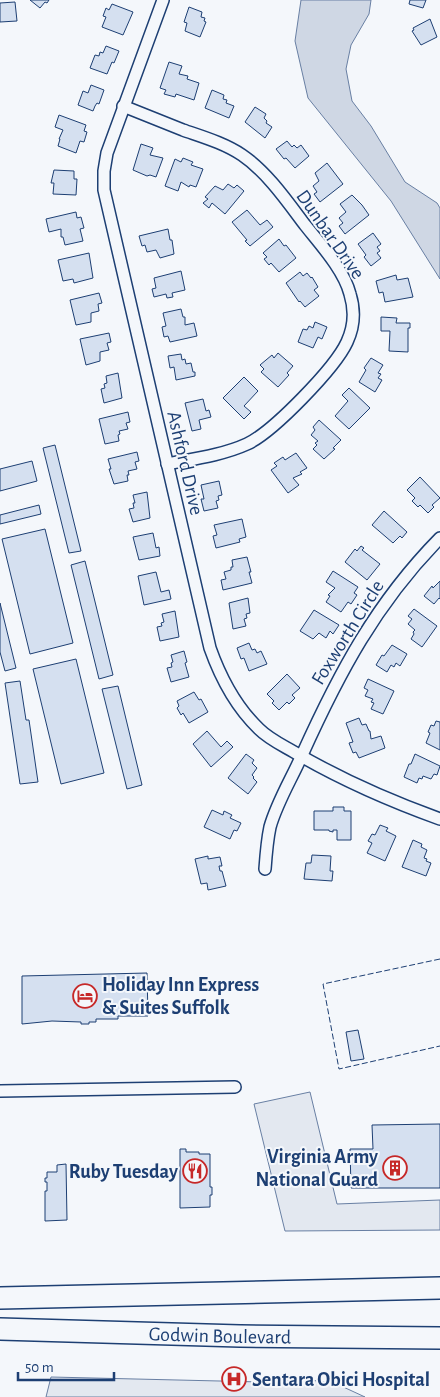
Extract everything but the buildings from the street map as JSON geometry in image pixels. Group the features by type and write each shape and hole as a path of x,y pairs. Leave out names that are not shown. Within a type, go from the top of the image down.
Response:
{"highway":[{"name":"Godwin Boulevard","path":"0,1298 440,1288"},
{"name":"Godwin Boulevard","path":"0,1329 240,1336 440,1338"}],"street":[{"name":"Ashford Drive","path":"163,0 107,153 104,190 210,648 219,674 233,698 266,735 302,756 379,795 440,819"},
{"name":"Dunbar Drive","path":"123,106 226,146 258,168 294,211 345,280 353,312 348,340 341,353 317,381 265,433 248,443 230,450 167,464"},
{"name":"Foxworth Circle","path":"266,869 266,848 270,827 324,706 351,655 376,614 422,556 440,538"},
{"path":"0,1092 235,1086"}],"shaded area":[{"path":"301,0 371,0 369,14 351,45 346,69 352,101 371,126 405,182 437,203 440,208 440,279 391,201 308,98 295,41"},
{"path":"310,1092 337,1204 440,1200 440,1230 285,1231 254,1104"},
{"path":"51,1377 261,1382 306,1379 339,1385 365,1397 46,1397"}],"fence":[{"path":"440,959 323,984 339,1069 440,1046"}],"place":[{"name":"Holiday Inn Express & Suites Suffolk","path":"85,996"},
{"name":"Virginia Army National Guard","path":"395,1168"},
{"name":"Ruby Tuesday","path":"195,1171"},
{"name":"Sentara Obici Hospital","path":"234,1379"}]}
